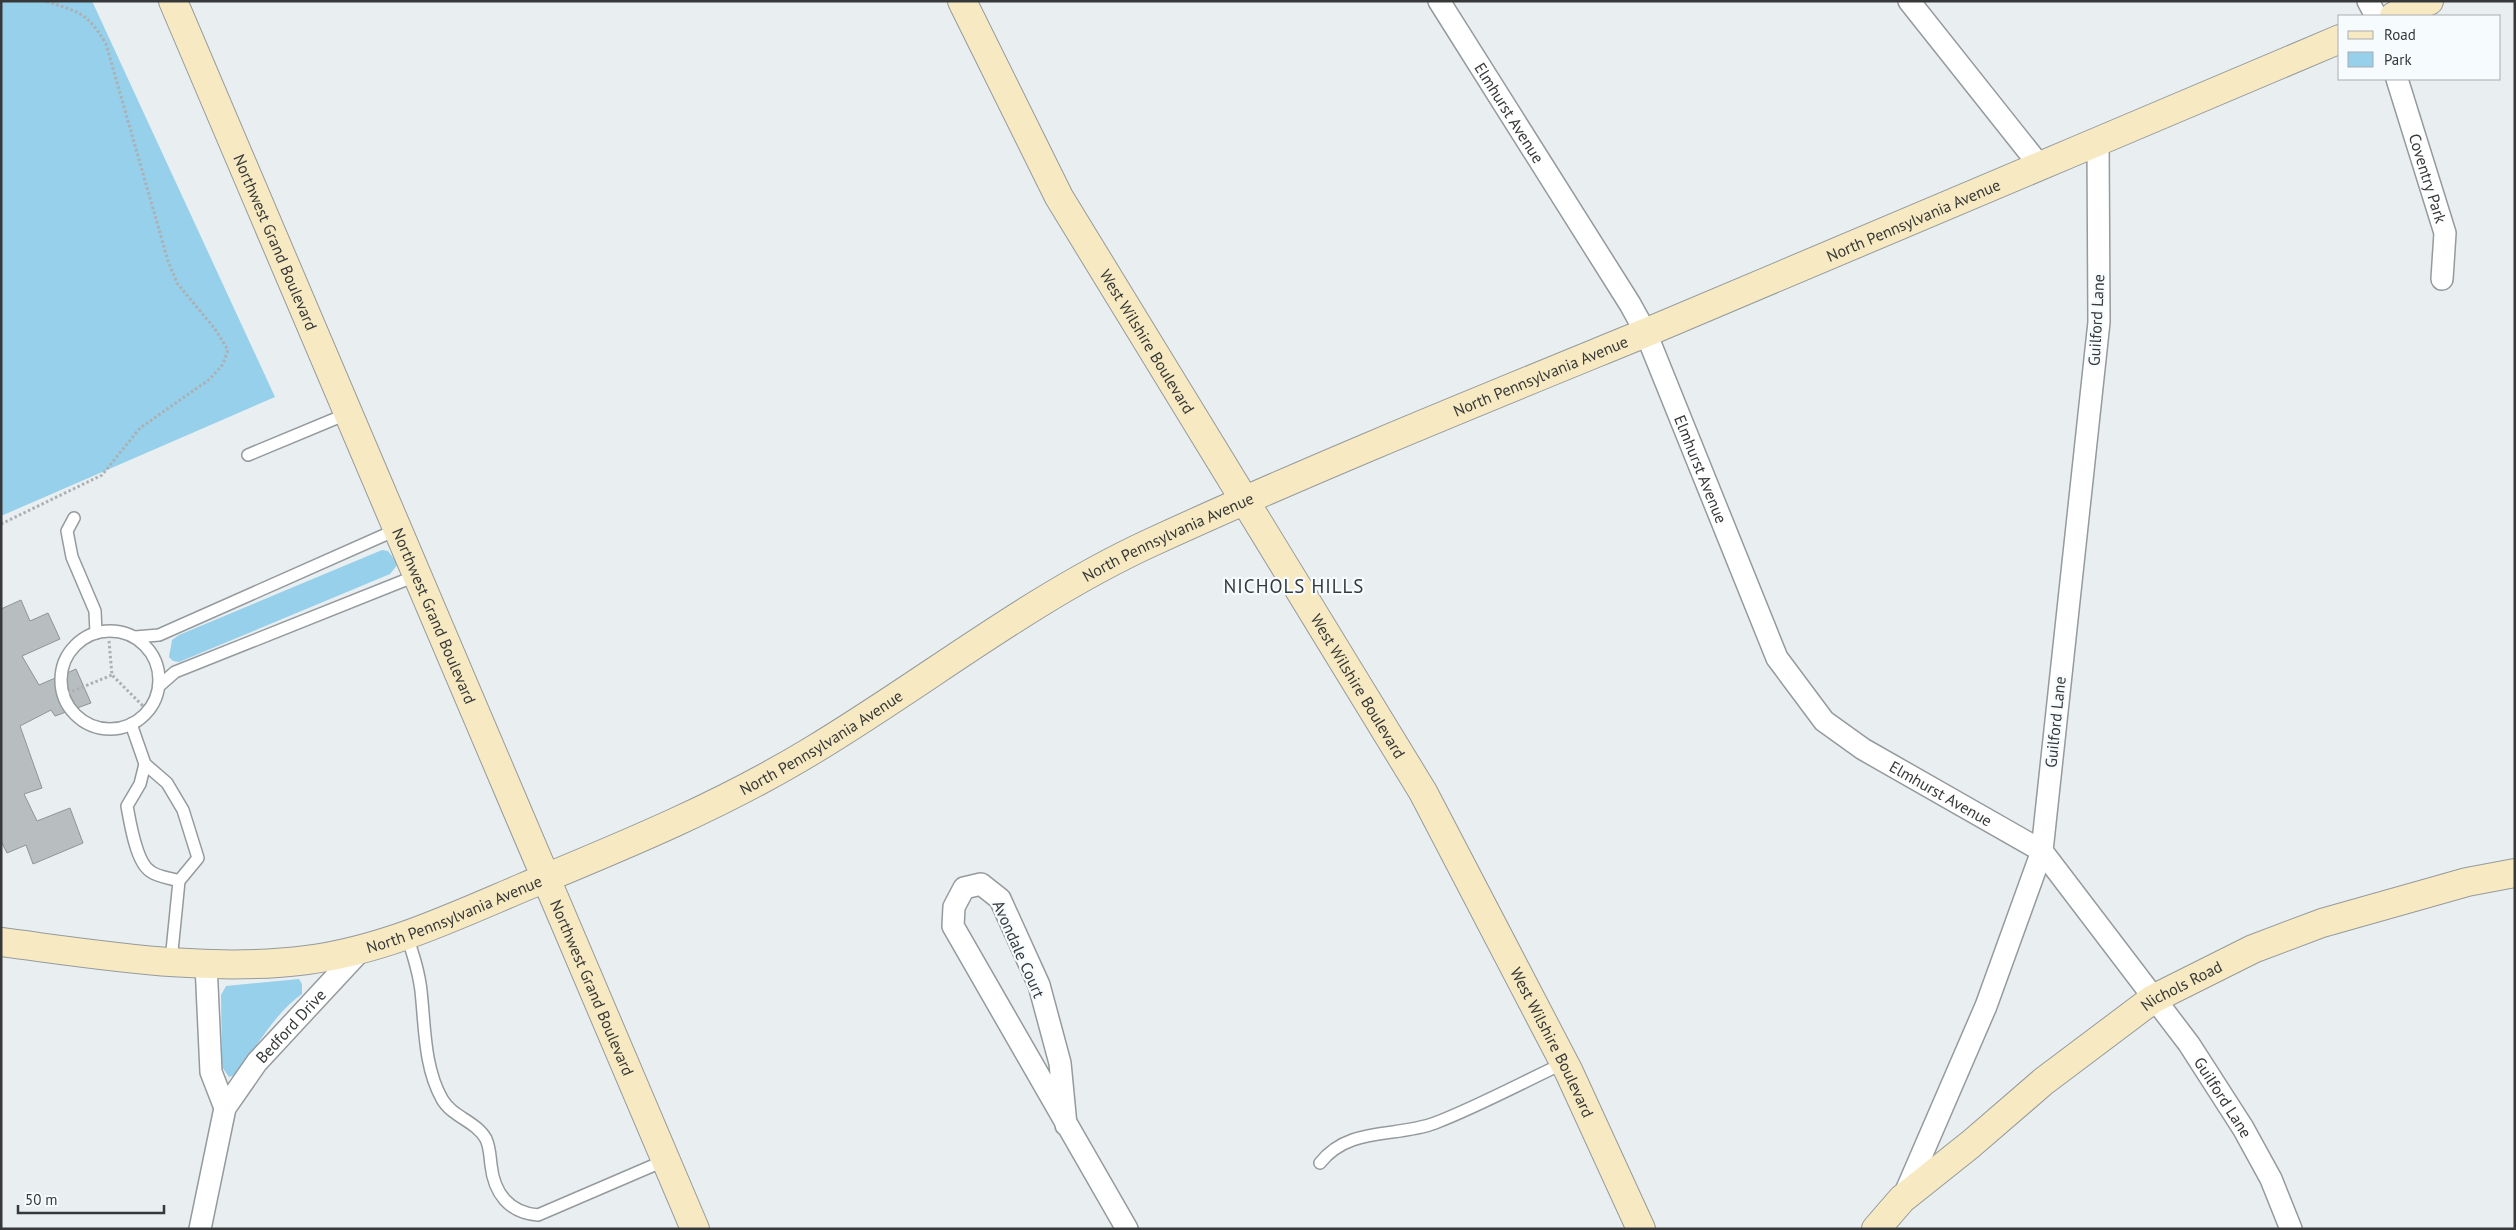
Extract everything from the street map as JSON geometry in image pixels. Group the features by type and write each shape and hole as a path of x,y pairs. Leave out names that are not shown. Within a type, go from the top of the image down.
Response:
{"street":[{"name":"Northwest Grand Boulevard","path":"173,1 695,1229"},
{"name":"West Wilshire Boulevard","path":"962,1 1059,197 1243,502 1422,792 1564,1063 1641,1229"},
{"name":"Elmhurst Avenue","path":"1439,1 1646,333 1777,658 1824,721 1863,749 2042,851"},
{"path":"1909,1 2040,166"},
{"path":"2368,1 2375,15"},
{"path":"2396,15 2430,1"},
{"name":"North Pennsylvania Avenue","path":"1,942 206,964 258,964 310,960 361,950 408,936 653,833 736,794 820,746 914,686 981,638 1088,573 1243,502 1504,390 1646,333 2338,40"},
{"name":"Coventry Park","path":"2396,80 2445,233 2442,279"},
{"name":"Guilford Lane","path":"2098,141 2099,322 2042,851 2189,1044 2244,1128 2271,1179 2291,1229"},
{"name":"Nichols Road","path":"1902,1199 1986,1006 2042,851"},
{"name":"Nichols Road","path":"1876,1229 1902,1199 1971,1144 2044,1081 2153,999 2253,949 2322,923 2467,882 2515,873"},
{"name":"Avondale Court","path":"1066,1125 1060,1063 1039,985 1000,899 981,884 964,888 954,907 953,926 1066,1125 1128,1229"},
{"name":"Bedford Drive","path":"200,1229 225,1108 257,1062 361,950"},
{"path":"206,964 212,1072 225,1108"}],"lane":[{"path":"248,455 349,413"},
{"path":"74,518 67,531 72,557 95,610 102,632"},
{"path":"135,638 159,634 398,529"},
{"path":"159,686 175,672 418,575"},
{"path":"102,632 122,632 135,638 147,647 154,657 158,670 159,686 155,700 148,712 131,724 110,729 88,723 69,707 63,694 62,672 67,656 83,638 102,632"},
{"path":"131,724 145,764 167,783 183,810 198,858 179,881 171,961"},
{"path":"145,764 140,784 127,806 133,835 142,861 149,871 179,881"},
{"path":"408,936 417,965 425,1035 438,1090 451,1110 479,1130 486,1140 490,1148 493,1181 504,1200 526,1214 538,1215 666,1160"},
{"path":"1320,1163 1329,1151 1352,1138 1375,1133 1412,1130 1435,1122 1564,1063"}],"path":[{"path":"1,524 102,475 140,428 210,379 223,364 228,350 215,329 176,283 168,262 106,44 93,23 76,11 45,1"},
{"path":"102,632 112,675 148,712"},
{"path":"63,694 112,675"}],"green space":[{"path":"1,1 92,1 275,397 1,516"},
{"path":"382,550 388,551 398,564 390,574 179,662 173,661 169,657 172,640 179,635"},
{"path":"299,979 302,984 302,994 274,1021 235,1075 229,1077 222,1067 221,995 226,986"}],"building":[{"path":"21,600 30,621 48,613 60,639 22,656 39,685 76,669 91,703 55,716 51,710 20,726 42,788 24,794 37,821 70,808 83,843 33,864 26,845 7,853 1,841 1,609"}],"district":[{"name":"NICHOLS HILLS","path":"1294,586"}]}
